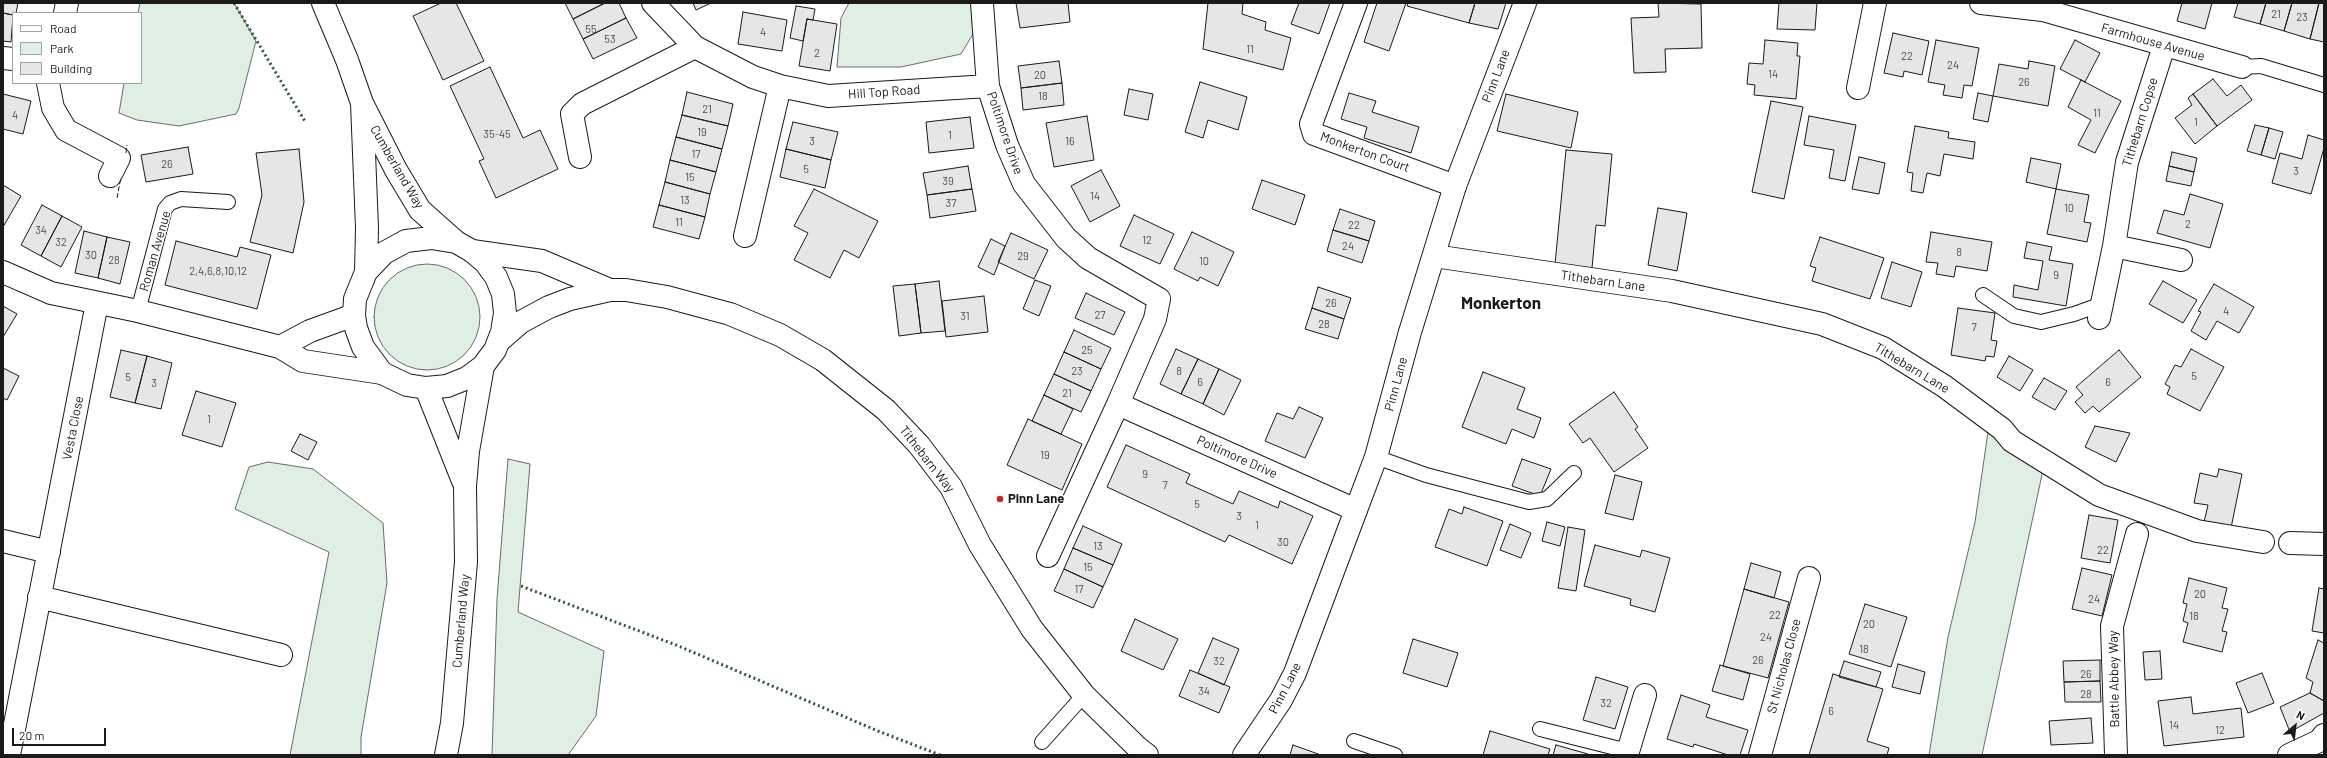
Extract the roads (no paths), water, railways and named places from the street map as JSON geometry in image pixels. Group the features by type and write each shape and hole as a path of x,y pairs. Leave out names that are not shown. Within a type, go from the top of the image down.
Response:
{"street":[{"name":"Cumberland Way","path":"323,3 347,60 362,103 396,170 420,210 485,262 496,277 503,294 505,313 499,341 495,350 483,366 466,378 447,386 426,388 407,385 382,373 362,347 354,315 356,299 366,272 366,172 362,103"},
{"name":"Hill Top Road","path":"653,3 695,47 753,77 780,86 828,96 988,86"},
{"name":"Poltimore Drive","path":"982,3 988,86 1015,165 1024,184 1045,213 1066,238 1088,258 1159,299 1155,319 1118,404 1048,556"},
{"name":"Monkerton Court","path":"1356,3 1311,124 1314,134 1455,186"},
{"name":"Pinn Lane","path":"1244,755 1281,700 1294,673 1376,457 1455,186 1525,3"},
{"path":"1858,88 1875,3"},
{"name":"Farmhouse Avenue","path":"1981,3 2043,10 2242,68"},
{"name":"Tithebarn Copse","path":"2100,311 2114,246 2127,162 2164,46"},
{"path":"580,157 572,114 582,104 695,47"},
{"path":"48,84 53,108 66,130 119,158 110,176"},
{"path":"745,236 780,86"},
{"name":"Cumberland Way","path":"366,272 384,253 406,241 431,238 464,246"},
{"name":"Tithebarn Way","path":"464,246 542,261 610,290"},
{"path":"2114,246 2181,260"},
{"name":"Tithebarn Lane","path":"1434,256 1672,291 1822,324 1883,348 1950,390 2002,429 2012,441 2099,495 2198,531 2263,542"},
{"path":"3,272 51,293 138,311 280,347 303,361 382,373"},
{"name":"Tithebarn Way","path":"499,341 521,322 549,307 570,299 610,290 626,290 667,297 730,314 780,335 823,360 856,384 886,410 914,440 951,487 980,545 1032,629 1084,695 1147,755"},
{"name":"Vesta Close","path":"8,755 97,303"},
{"path":"280,347 310,331 354,315"},
{"name":"Cumberland Way","path":"446,755 452,723 466,562 465,486 468,451 483,366"},
{"name":"Cumberland Way","path":"426,388 465,486"},
{"name":"Poltimore Drive","path":"1118,404 1356,510"},
{"name":"Battle Abbey Way","path":"2116,755 2112,626 2137,534"},
{"path":"3,541 49,552"},
{"path":"2290,543 2324,544"},
{"name":"St Nicholas Close","path":"1760,755 1809,578"},
{"path":"40,597 281,655"},
{"path":"1633,754 1645,695"},
{"path":"2289,755 2319,741 2324,735"}],"lane":[{"name":"Farmhouse Avenue","path":"2242,68 2261,66 2324,85"},
{"name":"Roman Avenue","path":"138,311 165,209 170,203 181,199 228,202"},
{"path":"1983,295 2014,316 2041,322 2074,314 2100,311"},
{"path":"1376,457 1426,475 1529,502 1547,499 1574,473"},
{"path":"1042,742 1084,695"},
{"path":"1540,729 1633,754"},
{"path":"1354,741 1389,754"}],"place":[{"name":"Pinn Lane","path":"1000,499"}],"district":[{"name":"Monkerton","path":"1501,303"}]}
